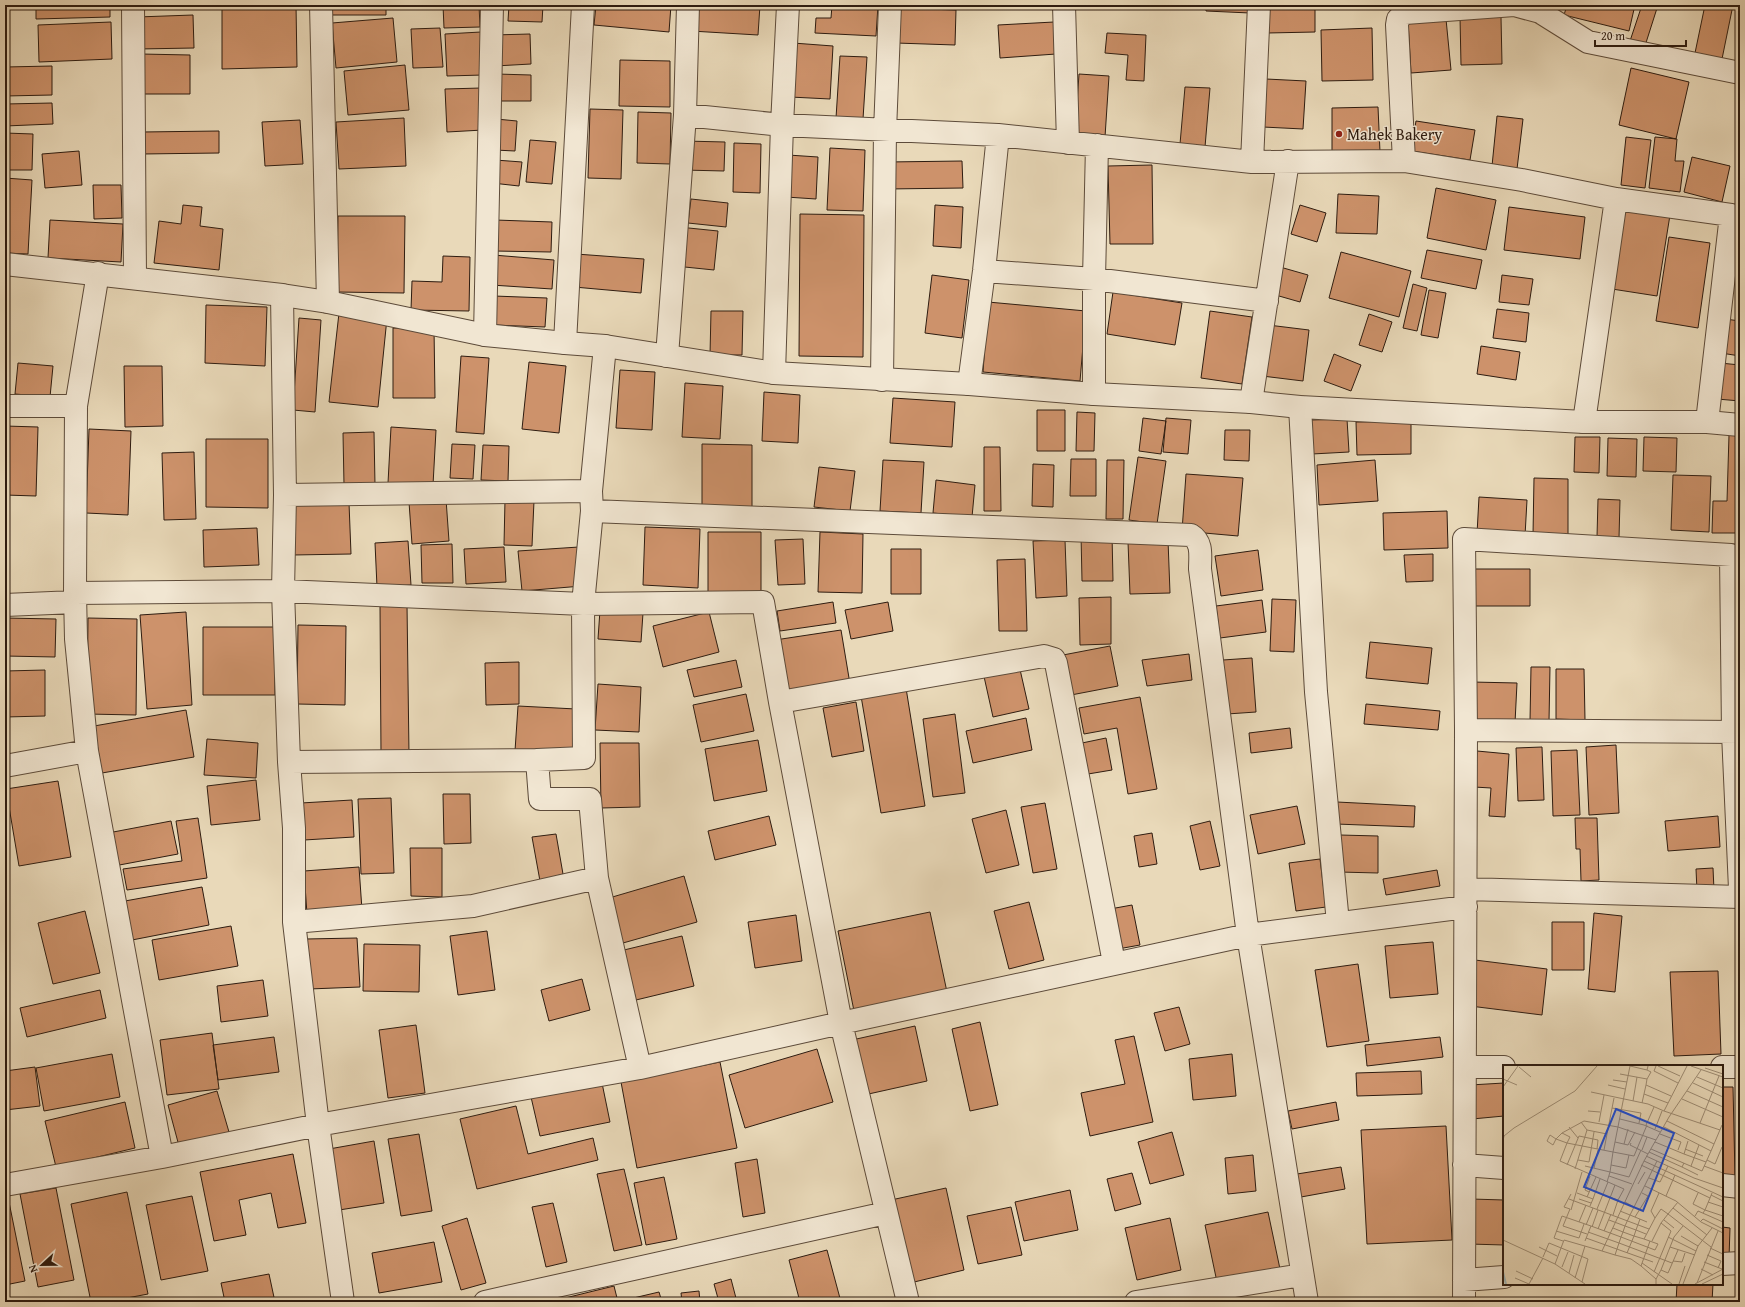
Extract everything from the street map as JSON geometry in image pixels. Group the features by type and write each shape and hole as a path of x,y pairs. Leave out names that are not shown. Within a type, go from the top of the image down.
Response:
{"street":[{"path":"133,5 134,278"},
{"path":"321,5 328,302"},
{"path":"485,334 492,5"},
{"path":"565,343 583,5"},
{"path":"666,356 685,115 688,5"},
{"path":"774,373 782,125 788,5"},
{"path":"882,380 885,131 890,5"},
{"path":"1064,5 1068,143"},
{"path":"1252,162 1258,5"},
{"path":"1404,161 1397,25 1398,18 1405,13 1514,5 1540,12 1588,42 1740,73"},
{"path":"685,115 782,125 885,131 998,135 1252,162 1404,161 1522,180 1616,199 1735,215 1707,422"},
{"path":"969,384 984,271 998,135"},
{"path":"1094,394 1094,279 1097,145"},
{"path":"1252,402 1288,161"},
{"path":"1584,422 1616,199"},
{"path":"5,264 98,273 282,295 328,302 485,334 605,346 774,373 969,384 1094,394 1252,402 1300,407 1584,422 1707,422 1740,424"},
{"path":"984,271 1094,279 1267,301"},
{"path":"98,273 76,406 76,639 87,751 162,1157"},
{"path":"282,295 285,495 283,591 288,762 294,828 294,922 318,1125 343,1302"},
{"path":"288,762 537,760 584,758 583,604 605,346"},
{"path":"5,406 76,406"},
{"path":"1300,407 1316,692 1338,923"},
{"path":"285,495 592,501 1191,535 1196,538 1200,544 1200,569 1248,935 1307,1302"},
{"path":"1464,1302 1466,730 1464,540 1736,555 1736,733 1740,889"},
{"path":"5,604 75,598 283,591 583,604 763,602 780,702 841,1023 908,1302"},
{"path":"780,702 1044,656 1050,656 1054,659 1114,963"},
{"path":"1466,730 1736,733"},
{"path":"5,766 87,751"},
{"path":"537,760 540,799 590,799 597,878 640,1068"},
{"path":"294,922 473,906 597,878"},
{"path":"5,1185 162,1157 318,1125 640,1068 1114,963 1248,935 1338,923 1466,898 1740,897"},
{"path":"1466,1067 1503,1067"},
{"path":"1723,1067 1740,1067"},
{"path":"1464,1165 1503,1168"},
{"path":"1723,1186 1740,1187"},
{"path":"484,1302 544,1295 886,1213"},
{"path":"1723,1264 1740,1263"},
{"path":"1136,1302 1302,1275"},
{"path":"1464,1280 1503,1278"}],"building":[{"path":"36,5 110,5 110,17 36,19"},
{"path":"222,5 296,5 297,67 222,69"},
{"path":"325,5 386,5 386,15 325,15"},
{"path":"443,5 479,5 480,27 444,28"},
{"path":"509,5 543,5 542,22 508,21"},
{"path":"596,5 671,5 669,32 594,25"},
{"path":"693,5 760,5 758,35 691,31"},
{"path":"832,5 878,5 876,36 815,33 816,18 831,18"},
{"path":"1206,5 1250,5 1250,13 1206,11"},
{"path":"1268,5 1315,5 1315,32 1268,33"},
{"path":"1567,5 1635,5 1629,31 1564,15"},
{"path":"1642,5 1658,5 1644,49 1629,44"},
{"path":"1705,5 1733,5 1722,59 1695,53"},
{"path":"897,8 956,10 955,45 896,43"},
{"path":"193,15 194,48 138,49 137,17"},
{"path":"1460,17 1501,17 1502,64 1461,65"},
{"path":"393,18 397,62 336,68 332,23"},
{"path":"1446,19 1451,70 1411,73 1408,22"},
{"path":"111,22 112,59 39,62 38,25"},
{"path":"1054,22 1056,54 1000,58 998,25"},
{"path":"440,28 443,67 413,68 411,29"},
{"path":"1372,28 1373,80 1322,81 1321,30"},
{"path":"481,32 483,75 447,76 445,34"},
{"path":"1107,33 1146,35 1144,81 1126,80 1128,55 1105,53"},
{"path":"530,34 531,64 495,66 493,35"},
{"path":"793,43 833,46 830,99 790,97"},
{"path":"141,54 190,55 190,94 140,94"},
{"path":"840,56 867,57 863,119 836,118"},
{"path":"620,60 670,61 670,107 619,106"},
{"path":"405,65 409,110 348,115 344,71"},
{"path":"52,66 52,95 5,96 5,67"},
{"path":"1631,68 1689,82 1676,139 1619,125"},
{"path":"496,74 531,75 531,101 495,101"},
{"path":"1079,74 1109,76 1105,137 1075,134"},
{"path":"1266,79 1306,81 1303,129 1263,127"},
{"path":"1185,87 1210,88 1205,147 1180,144"},
{"path":"481,88 483,130 447,132 445,89"},
{"path":"52,103 53,124 5,126 5,104"},
{"path":"1378,107 1380,152 1332,153 1332,108"},
{"path":"590,109 623,110 621,179 588,178"},
{"path":"638,112 671,113 670,164 637,163"},
{"path":"1497,116 1523,119 1517,169 1492,166"},
{"path":"404,118 406,166 339,169 336,122"},
{"path":"496,119 517,121 515,151 495,150"},
{"path":"300,120 303,164 265,166 262,122"},
{"path":"1416,121 1475,130 1470,160 1411,151"},
{"path":"219,131 219,153 142,154 142,132"},
{"path":"5,133 33,134 32,170 5,170"},
{"path":"1626,137 1651,140 1645,188 1621,185"},
{"path":"1655,137 1677,139 1675,161 1684,161 1680,192 1649,188"},
{"path":"530,140 556,142 552,184 526,182"},
{"path":"684,141 725,142 724,171 683,170"},
{"path":"734,143 761,144 760,193 733,192"},
{"path":"830,148 865,150 863,211 827,210"},
{"path":"79,151 82,185 45,188 42,154"},
{"path":"788,155 818,157 816,199 786,197"},
{"path":"1692,157 1730,166 1722,202 1684,192"},
{"path":"495,160 522,162 519,186 492,183"},
{"path":"962,161 963,188 887,189 887,162"},
{"path":"1152,165 1153,244 1110,244 1108,166"},
{"path":"5,178 32,180 28,254 5,253"},
{"path":"93,185 121,185 122,218 94,219"},
{"path":"1436,188 1496,200 1486,250 1427,238"},
{"path":"1338,194 1379,196 1377,234 1336,233"},
{"path":"691,199 728,203 726,227 688,223"},
{"path":"183,205 202,207 200,226 223,229 219,270 154,263 159,221 181,224"},
{"path":"935,205 963,207 961,248 933,246"},
{"path":"1300,205 1326,213 1317,242 1291,234"},
{"path":"1509,207 1585,217 1580,259 1504,250"},
{"path":"1626,207 1670,215 1657,296 1612,289"},
{"path":"800,214 864,215 863,357 799,356"},
{"path":"338,216 405,216 404,293 337,292"},
{"path":"50,220 123,224 121,262 48,258"},
{"path":"495,220 552,222 551,252 494,251"},
{"path":"679,227 718,231 714,270 675,266"},
{"path":"1669,237 1710,243 1698,328 1656,321"},
{"path":"1427,250 1482,260 1476,289 1421,278"},
{"path":"1341,252 1411,271 1399,317 1329,298"},
{"path":"576,254 644,259 641,293 574,287"},
{"path":"493,255 554,260 552,289 491,285"},
{"path":"443,256 470,257 469,311 411,310 412,281 442,282"},
{"path":"1280,267 1308,275 1300,302 1272,294"},
{"path":"932,275 969,280 962,338 925,333"},
{"path":"1502,275 1533,279 1529,305 1499,302"},
{"path":"1413,284 1427,288 1417,331 1403,328"},
{"path":"1429,290 1446,293 1438,338 1421,335"},
{"path":"1113,292 1182,303 1175,345 1107,334"},
{"path":"494,296 547,298 545,327 493,325"},
{"path":"988,302 1086,311 1080,381 983,372"},
{"path":"206,305 267,307 265,366 205,363"},
{"path":"1497,309 1529,313 1526,342 1493,338"},
{"path":"711,311 743,311 742,355 710,355"},
{"path":"1210,311 1252,317 1242,384 1201,378"},
{"path":"339,313 387,318 378,407 329,402"},
{"path":"1369,314 1392,322 1382,352 1359,345"},
{"path":"299,318 321,320 315,412 293,410"},
{"path":"1725,319 1740,321 1740,356 1721,353"},
{"path":"1268,325 1309,330 1303,381 1262,376"},
{"path":"393,328 434,328 435,398 393,398"},
{"path":"1481,346 1520,352 1516,380 1477,374"},
{"path":"1334,354 1361,365 1351,391 1324,381"},
{"path":"461,356 489,358 484,434 456,432"},
{"path":"529,362 566,366 559,433 522,429"},
{"path":"18,363 53,366 50,397 15,394"},
{"path":"1720,363 1740,365 1740,401 1717,399"},
{"path":"124,366 162,366 163,426 125,427"},
{"path":"5,367 9,367 8,395 5,395"},
{"path":"620,370 655,372 652,430 616,428"},
{"path":"685,383 723,386 720,439 682,437"},
{"path":"764,392 800,395 798,443 762,441"},
{"path":"893,398 955,402 952,447 890,443"},
{"path":"1037,410 1065,410 1065,451 1037,451"},
{"path":"1077,412 1095,413 1094,451 1076,451"},
{"path":"1143,418 1166,421 1161,454 1139,451"},
{"path":"1166,418 1191,420 1188,454 1163,452"},
{"path":"1347,419 1349,452 1312,454 1311,420"},
{"path":"1411,421 1411,454 1357,455 1356,422"},
{"path":"5,426 38,427 36,496 5,495"},
{"path":"391,427 436,430 433,485 388,483"},
{"path":"89,429 131,431 128,515 86,513"},
{"path":"1225,430 1250,430 1249,461 1224,460"},
{"path":"374,432 375,485 344,485 343,433"},
{"path":"1729,435 1740,435 1740,533 1712,533 1713,501 1727,501"},
{"path":"1575,437 1600,437 1599,473 1574,472"},
{"path":"1644,437 1677,438 1676,472 1643,471"},
{"path":"1608,438 1637,439 1636,477 1607,476"},
{"path":"206,439 268,439 268,508 206,507"},
{"path":"452,444 475,445 473,479 450,478"},
{"path":"702,444 752,445 752,510 702,510"},
{"path":"483,445 509,446 508,481 481,480"},
{"path":"984,447 1000,447 1001,511 984,511"},
{"path":"194,452 196,519 164,520 162,453"},
{"path":"1138,457 1166,461 1157,524 1129,520"},
{"path":"1071,459 1096,459 1096,496 1070,496"},
{"path":"883,460 924,462 921,513 880,511"},
{"path":"1107,460 1124,460 1123,519 1106,519"},
{"path":"1375,460 1378,501 1319,505 1317,465"},
{"path":"1033,464 1054,465 1053,507 1032,506"},
{"path":"819,467 855,471 850,511 814,507"},
{"path":"1186,474 1243,478 1238,536 1182,531"},
{"path":"1673,475 1711,476 1709,532 1671,530"},
{"path":"1534,478 1568,479 1568,535 1533,535"},
{"path":"936,480 975,485 972,517 933,513"},
{"path":"1479,497 1527,500 1525,536 1477,534"},
{"path":"446,499 449,541 412,544 409,502"},
{"path":"1598,499 1620,500 1619,538 1597,537"},
{"path":"505,500 534,501 532,546 504,545"},
{"path":"349,503 351,554 293,555 291,504"},
{"path":"1447,511 1448,548 1384,550 1383,513"},
{"path":"645,527 700,529 698,588 643,585"},
{"path":"257,528 259,565 204,567 203,530"},
{"path":"708,532 761,532 761,593 708,593"},
{"path":"820,532 863,534 862,593 818,592"},
{"path":"1081,534 1112,534 1113,581 1082,581"},
{"path":"803,539 805,584 778,585 775,540"},
{"path":"1065,540 1067,596 1036,598 1033,541"},
{"path":"1168,540 1170,593 1130,594 1128,542"},
{"path":"408,541 411,585 377,587 375,543"},
{"path":"452,544 453,583 422,583 421,545"},
{"path":"504,547 506,582 466,584 464,549"},
{"path":"579,547 582,586 522,591 518,551"},
{"path":"891,549 921,549 921,594 891,594"},
{"path":"1258,550 1263,590 1221,596 1215,556"},
{"path":"1433,554 1433,581 1406,582 1404,555"},
{"path":"1025,559 1027,631 999,631 997,560"},
{"path":"1472,569 1530,569 1530,606 1473,606"},
{"path":"1111,597 1111,644 1080,645 1079,598"},
{"path":"1272,599 1296,600 1294,652 1270,651"},
{"path":"1262,600 1266,632 1220,638 1216,606"},
{"path":"833,602 836,623 780,631 777,611"},
{"path":"888,602 893,631 851,639 845,610"},
{"path":"380,605 407,605 409,754 381,754"},
{"path":"600,610 643,613 641,642 598,639"},
{"path":"186,612 192,705 147,709 140,615"},
{"path":"709,612 719,652 663,667 653,626"},
{"path":"5,618 56,619 55,657 5,656"},
{"path":"88,618 137,619 136,715 87,714"},
{"path":"298,625 346,626 345,705 297,704"},
{"path":"203,627 274,627 275,695 203,695"},
{"path":"841,630 850,684 784,694 775,640"},
{"path":"1370,642 1432,648 1428,684 1366,678"},
{"path":"1110,646 1118,686 1071,695 1063,655"},
{"path":"1189,654 1192,680 1147,686 1142,660"},
{"path":"1252,658 1256,712 1227,714 1223,660"},
{"path":"736,660 742,687 694,697 687,670"},
{"path":"519,662 519,704 486,705 485,663"},
{"path":"1019,665 1029,709 993,717 983,672"},
{"path":"1531,667 1550,667 1549,721 1530,721"},
{"path":"1556,669 1584,669 1585,720 1556,719"},
{"path":"45,670 45,716 5,717 5,671"},
{"path":"1472,682 1517,683 1515,723 1471,722"},
{"path":"598,684 641,687 639,732 595,730"},
{"path":"906,688 925,806 881,813 861,696"},
{"path":"746,694 754,731 701,742 693,705"},
{"path":"1140,697 1157,789 1128,794 1117,728 1084,734 1079,708"},
{"path":"856,702 864,751 832,757 823,708"},
{"path":"1366,704 1440,711 1438,730 1364,724"},
{"path":"518,706 576,709 573,754 515,751"},
{"path":"186,710 194,757 102,773 94,726"},
{"path":"955,714 965,793 933,797 923,719"},
{"path":"1026,718 1032,750 973,763 966,731"},
{"path":"1290,728 1292,748 1251,753 1249,733"},
{"path":"1106,738 1112,770 1088,774 1082,743"},
{"path":"207,739 258,743 256,778 204,775"},
{"path":"758,740 767,791 714,801 705,749"},
{"path":"600,743 639,743 640,807 601,808"},
{"path":"1616,745 1619,813 1589,815 1586,747"},
{"path":"1542,747 1544,800 1518,801 1516,748"},
{"path":"1577,750 1580,815 1553,816 1551,751"},
{"path":"1477,751 1509,754 1505,817 1489,816 1491,788 1474,787"},
{"path":"256,780 260,820 211,825 207,786"},
{"path":"58,781 71,857 19,866 6,789"},
{"path":"443,794 470,794 471,843 444,844"},
{"path":"391,798 394,873 361,874 358,799"},
{"path":"352,800 354,837 304,840 301,803"},
{"path":"1337,802 1415,806 1414,827 1336,824"},
{"path":"1045,803 1057,869 1033,873 1021,807"},
{"path":"1297,806 1305,844 1258,854 1250,815"},
{"path":"1006,810 1019,865 986,873 972,819"},
{"path":"769,816 776,845 715,860 708,831"},
{"path":"1718,816 1720,847 1668,851 1665,821"},
{"path":"198,818 207,878 127,890 123,869 182,861 176,821"},
{"path":"1575,818 1597,818 1599,880 1581,881 1580,849 1576,849"},
{"path":"171,821 178,854 114,866 108,833"},
{"path":"1210,821 1220,866 1200,870 1190,826"},
{"path":"1152,833 1157,864 1139,867 1134,836"},
{"path":"556,834 563,874 540,881 532,837"},
{"path":"1340,835 1378,836 1378,873 1339,872"},
{"path":"410,848 442,848 442,897 411,896"},
{"path":"1320,859 1326,907 1296,911 1289,863"},
{"path":"359,867 362,910 307,914 304,871"},
{"path":"1713,868 1714,890 1697,891 1696,869"},
{"path":"1437,870 1440,886 1386,895 1383,879"},
{"path":"684,876 697,922 623,943 609,898"},
{"path":"202,887 209,925 132,940 125,901"},
{"path":"1029,902 1044,960 1009,969 994,911"},
{"path":"1132,905 1140,945 1118,949 1110,909"},
{"path":"85,911 100,973 53,984 38,923"},
{"path":"930,912 947,992 854,1011 838,931"},
{"path":"1594,913 1622,916 1615,992 1588,989"},
{"path":"796,915 802,961 755,968 748,922"},
{"path":"1552,922 1584,922 1584,970 1552,970"},
{"path":"231,926 238,966 159,980 152,940"},
{"path":"487,931 495,990 458,995 450,936"},
{"path":"682,936 694,986 636,1000 624,950"},
{"path":"357,938 360,987 309,989 306,939"},
{"path":"1433,942 1438,994 1390,998 1385,946"},
{"path":"364,944 420,945 419,992 363,991"},
{"path":"1475,960 1547,969 1542,1015 1470,1006"},
{"path":"1358,964 1369,1041 1327,1047 1315,970"},
{"path":"1718,971 1721,1054 1674,1056 1670,972"},
{"path":"582,979 590,1010 549,1021 541,990"},
{"path":"263,980 268,1016 221,1022 217,986"},
{"path":"100,990 106,1018 27,1037 20,1008"},
{"path":"1179,1007 1190,1044 1165,1051 1154,1013"},
{"path":"980,1022 998,1105 970,1111 952,1029"},
{"path":"416,1025 425,1093 388,1098 379,1030"},
{"path":"915,1026 927,1081 864,1095 852,1040"},
{"path":"212,1033 219,1089 167,1095 160,1040"},
{"path":"1134,1036 1153,1122 1090,1136 1081,1093 1125,1084 1115,1040"},
{"path":"274,1037 279,1072 218,1080 213,1045"},
{"path":"1440,1037 1443,1057 1367,1066 1365,1045"},
{"path":"817,1049 833,1102 745,1128 729,1075"},
{"path":"112,1054 120,1097 44,1111 36,1068"},
{"path":"1232,1054 1236,1096 1193,1100 1189,1059"},
{"path":"720,1062 737,1148 637,1168 621,1082"},
{"path":"35,1067 40,1106 5,1110 5,1071"},
{"path":"1421,1071 1422,1094 1357,1096 1356,1073"},
{"path":"602,1083 610,1122 540,1136 531,1097"},
{"path":"1503,1083 1503,1116 1472,1119 1470,1085"},
{"path":"1723,1087 1733,1087 1735,1176 1723,1176"},
{"path":"217,1091 229,1132 179,1146 168,1105"},
{"path":"125,1102 135,1148 56,1167 45,1121"},
{"path":"1336,1102 1339,1120 1292,1129 1288,1111"},
{"path":"516,1106 528,1154 593,1138 598,1160 477,1189 460,1119"},
{"path":"1446,1126 1452,1240 1367,1244 1361,1130"},
{"path":"1172,1132 1184,1175 1150,1184 1138,1142"},
{"path":"419,1134 432,1211 401,1216 388,1139"},
{"path":"374,1141 384,1203 339,1210 329,1149"},
{"path":"293,1154 306,1223 278,1228 271,1193 239,1200 246,1235 214,1241 200,1172"},
{"path":"1253,1155 1256,1191 1228,1194 1225,1158"},
{"path":"757,1159 765,1213 743,1217 735,1163"},
{"path":"1341,1167 1345,1189 1301,1197 1297,1174"},
{"path":"624,1169 642,1245 614,1251 597,1174"},
{"path":"1132,1173 1141,1204 1115,1211 1107,1179"},
{"path":"664,1177 677,1239 646,1245 634,1183"},
{"path":"56,1188 74,1280 38,1287 20,1194"},
{"path":"946,1188 964,1270 910,1283 891,1200"},
{"path":"1070,1190 1078,1230 1024,1241 1015,1202"},
{"path":"127,1192 148,1294 106,1302 91,1302 71,1204"},
{"path":"192,1196 208,1271 161,1280 146,1205"},
{"path":"1471,1199 1503,1200 1503,1245 1469,1244"},
{"path":"9,1202 25,1281 5,1285 5,1203"},
{"path":"553,1203 567,1262 546,1267 532,1207"},
{"path":"1011,1207 1022,1255 978,1264 967,1216"},
{"path":"1268,1212 1280,1269 1217,1282 1205,1225"},
{"path":"1740,1214 1740,1256 1737,1256"},
{"path":"467,1218 486,1283 461,1290 442,1226"},
{"path":"1170,1218 1181,1270 1137,1280 1125,1228"},
{"path":"1723,1227 1730,1228 1729,1258 1723,1258"},
{"path":"434,1242 442,1282 379,1293 372,1253"},
{"path":"827,1250 841,1302 800,1302 789,1260"},
{"path":"269,1274 275,1302 225,1302 221,1283"},
{"path":"731,1279 737,1302 719,1302 714,1284"},
{"path":"1677,1285 1713,1285 1712,1302 1676,1302"},
{"path":"614,1286 618,1302 558,1302 557,1300"},
{"path":"699,1291 700,1302 682,1302 681,1293"},
{"path":"659,1292 662,1302 626,1302 625,1300"}],"place":[{"name":"Mahek Bakery","path":"1339,134"}]}
